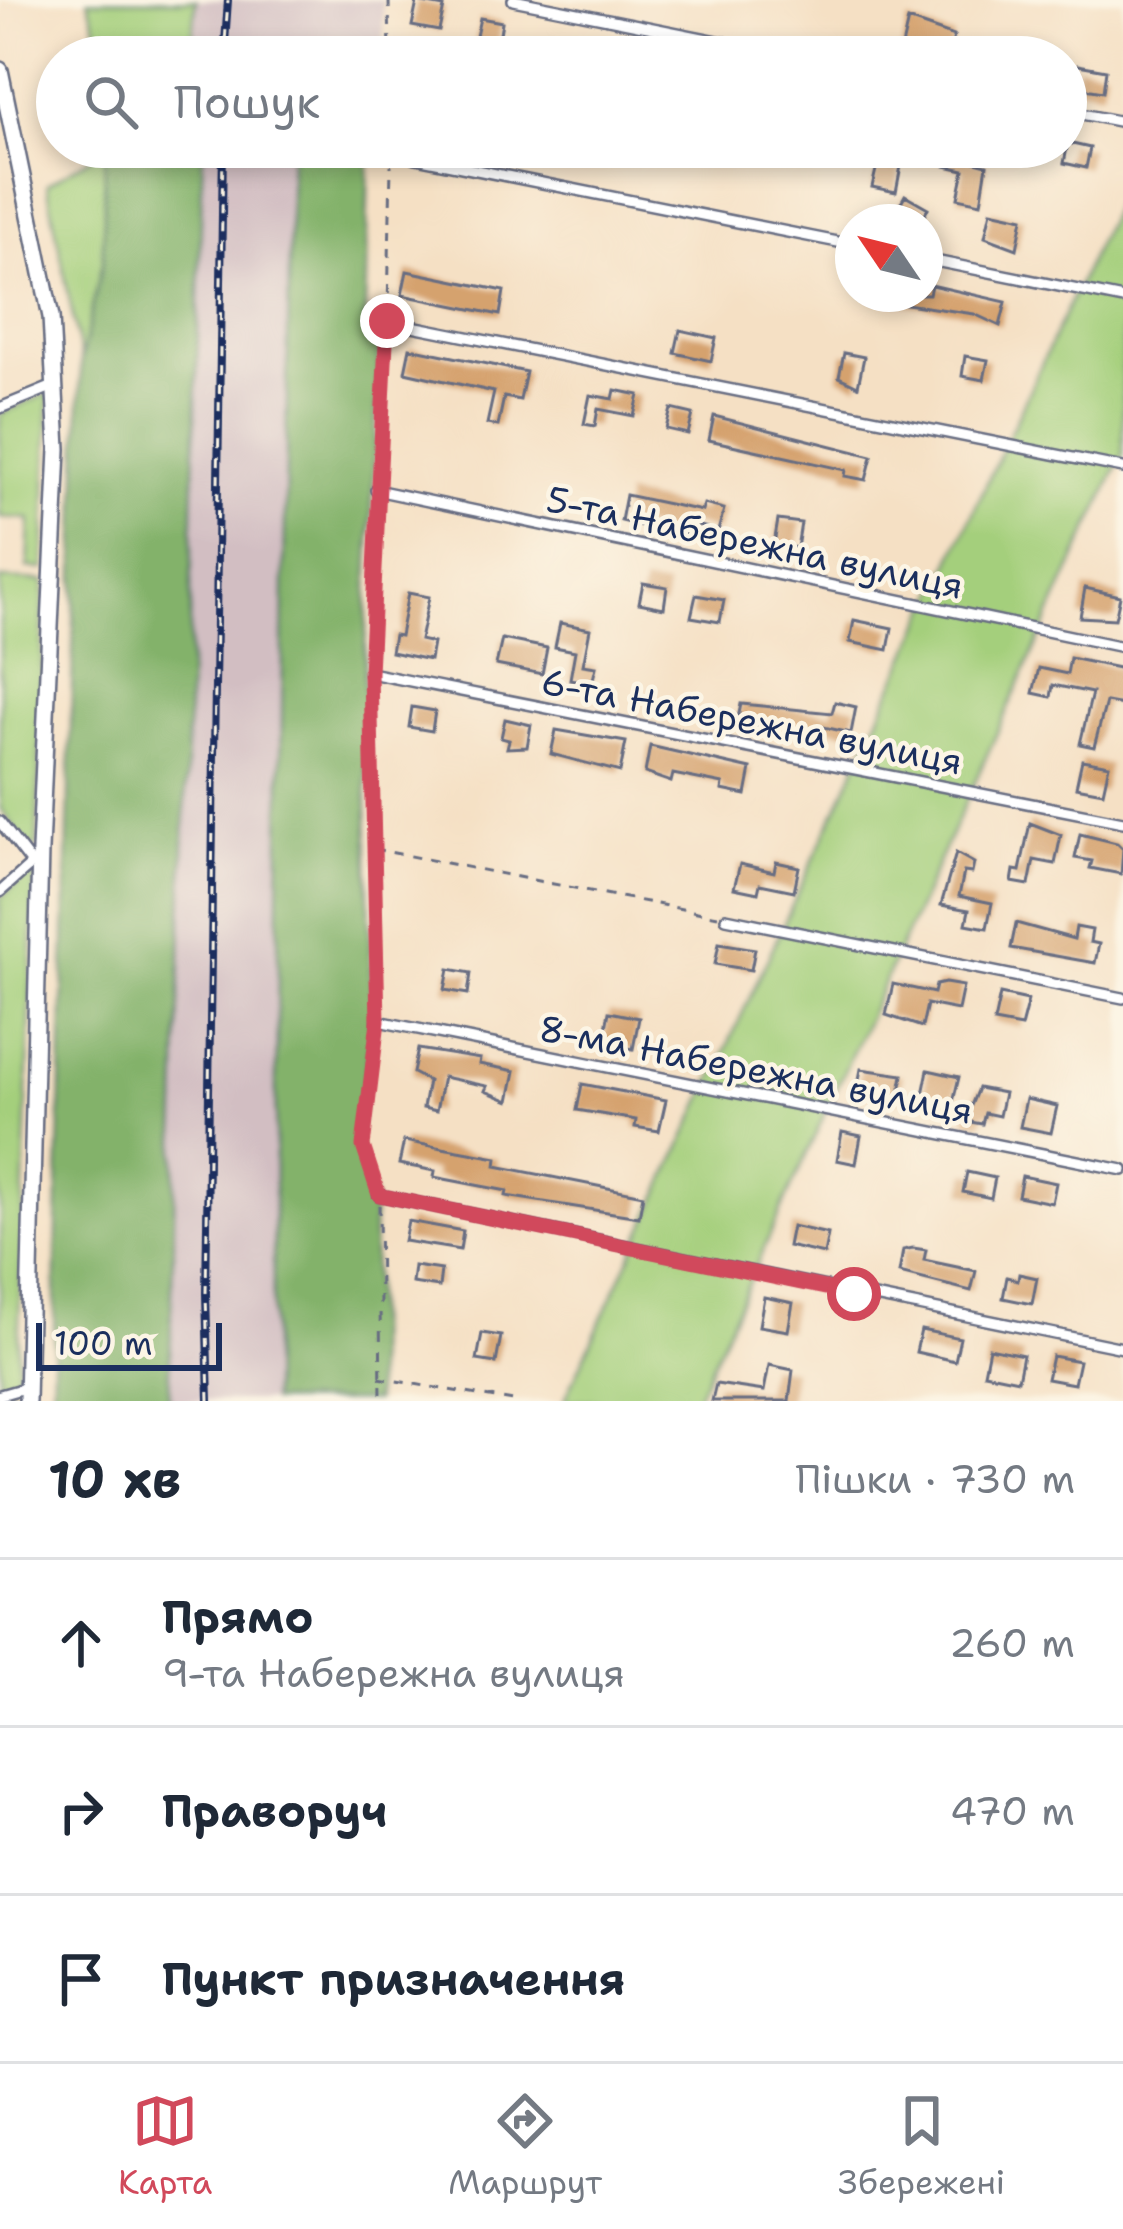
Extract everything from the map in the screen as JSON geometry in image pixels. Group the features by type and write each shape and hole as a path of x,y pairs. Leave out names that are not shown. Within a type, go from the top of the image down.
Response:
{"main road":[{"path":"0,70 41,259 57,384 37,858 28,1394"}],"street":[{"path":"513,0 693,36"},
{"path":"1087,115 1123,122"},
{"path":"466,168 835,241"},
{"path":"943,263 1123,298"},
{"path":"387,321 1123,468"},
{"path":"0,408 57,384"},
{"name":"5-та Набережна вулиця","path":"376,490 1123,647"},
{"name":"6-та Набережна вулиця","path":"370,673 1123,822"},
{"path":"0,822 37,858 0,892"},
{"path":"726,917 1123,998"},
{"name":"8-ма Набережна вулиця","path":"378,1021 1123,1170"},
{"path":"379,1195 1123,1348"},
{"path":"0,1395 28,1394"}],"path":[{"path":"389,0 390,36"},
{"path":"382,1401 379,1195 363,1146 378,1021 370,673 391,168"},
{"path":"374,848 726,917"},
{"path":"379,1378 514,1401"}],"shaded area":[{"path":"196,0 383,0 383,36 193,36"},
{"path":"202,168 291,168 271,1401 169,1401"}],"green space":[{"path":"88,0 196,0 193,36 99,36"},
{"path":"74,168 105,168 103,259 81,360 47,184"},
{"path":"105,168 202,168 169,1401 52,1401 81,360 103,259"},
{"path":"291,168 369,168 365,320 381,321 364,673 372,1021 357,1147 373,1196 375,1401 271,1401"},
{"path":"1123,187 1123,454 695,1401 564,1401"},
{"path":"49,393 44,569 28,568 30,519 0,517 0,414"},
{"path":"0,579 44,581 37,847 29,847 0,808"},
{"path":"35,869 17,1381 7,1390 0,1387 0,898"}],"building":[{"path":"417,2 444,7 439,31 412,26"},
{"path":"480,18 502,22 500,36 476,36"},
{"path":"908,20 954,36 904,36"},
{"path":"1087,67 1106,70 1103,92 1087,89"},
{"path":"876,168 901,168 896,192 872,187"},
{"path":"955,168 987,168 981,203 958,198 964,170"},
{"path":"905,195 921,204 900,204"},
{"path":"991,211 1023,218 1017,249 985,237"},
{"path":"407,271 504,291 500,315 402,295"},
{"path":"943,288 1006,302 1000,326 974,314 943,309"},
{"path":"680,330 716,338 711,361 675,353"},
{"path":"410,348 526,372 520,400 504,397 498,426 487,424 494,392 405,372"},
{"path":"844,353 864,357 858,386 839,377"},
{"path":"965,356 988,360 984,380 962,376"},
{"path":"615,390 639,395 634,416 598,409 595,426 584,424 590,395 613,399"},
{"path":"671,409 693,414 688,434 666,429"},
{"path":"714,416 872,456 866,480 845,476 846,470 709,440"},
{"path":"626,495 702,511 704,504 724,509 718,531 686,522 683,536 621,521"},
{"path":"778,520 801,523 797,548 774,544"},
{"path":"643,583 667,587 664,608 639,603"},
{"path":"1085,588 1120,596 1115,619 1080,617"},
{"path":"408,593 429,597 420,640 433,643 430,660 391,652 394,635 400,636"},
{"path":"696,595 724,600 720,622 691,617"},
{"path":"854,620 892,628 888,650 850,642"},
{"path":"560,623 590,629 583,665 596,667 592,683 570,679 575,651 555,647"},
{"path":"502,639 547,648 542,674 496,665"},
{"path":"1070,658 1123,669 1123,705 1106,702 1094,747 1080,744 1092,693 1053,685 1051,697 1033,693 1039,668 1067,674"},
{"path":"835,702 856,707 851,733 819,726 817,735 758,720 756,727 737,723 741,704 832,713"},
{"path":"412,707 435,711 432,731 409,727"},
{"path":"505,719 531,725 527,747 507,748 509,740 501,738"},
{"path":"556,730 626,742 620,772 551,754"},
{"path":"650,746 751,769 746,795 722,790 723,784 673,774 671,782 645,773"},
{"path":"1082,760 1109,765 1103,792 1076,787"},
{"path":"1030,823 1061,835 1055,864 1034,860 1029,885 1012,882 1014,870 1020,871"},
{"path":"1080,834 1117,843 1123,849 1121,874 1090,868 1092,861 1075,858"},
{"path":"956,853 974,863 972,873 964,872 959,896 992,903 987,928 966,924 969,910 941,905"},
{"path":"776,862 799,867 794,891 760,884 758,893 734,888 740,864 774,872"},
{"path":"1016,923 1074,939 1076,927 1092,930 1090,942 1099,944 1095,963 1011,948"},
{"path":"719,943 755,949 751,970 715,964"},
{"path":"449,969 471,973 468,994 445,990"},
{"path":"893,984 934,993 936,985 963,986 958,1010 927,1004 922,1027 886,1015"},
{"path":"1000,994 1028,1000 1021,1027 994,1022"},
{"path":"609,1012 639,1018 633,1049 603,1043"},
{"path":"418,1049 480,1059 479,1064 515,1071 509,1101 485,1091 487,1086 443,1077 436,1111 423,1108 428,1081 413,1073"},
{"path":"861,1069 903,1075 898,1102 857,1090"},
{"path":"928,1070 959,1077 952,1106 922,1099"},
{"path":"582,1084 666,1100 659,1131 635,1127 636,1120 577,1110"},
{"path":"978,1088 1004,1093 999,1116 985,1113 982,1124 965,1121"},
{"path":"1026,1099 1057,1106 1051,1133 1020,1127"},
{"path":"842,1132 861,1136 856,1164 837,1160"},
{"path":"404,1141 497,1158 496,1166 643,1195 639,1217 506,1196 507,1191 434,1177 435,1171 399,1164"},
{"path":"967,1172 995,1178 991,1198 963,1192"},
{"path":"1022,1176 1056,1183 1052,1203 1018,1196"},
{"path":"408,1221 463,1231 460,1250 404,1241"},
{"path":"792,1226 828,1234 824,1254 788,1246"},
{"path":"903,1250 926,1250 924,1260 976,1271 971,1291 899,1273"},
{"path":"414,1266 441,1270 439,1287 412,1283"},
{"path":"1019,1274 1037,1278 1032,1304 1003,1298 1007,1277 1018,1280"},
{"path":"764,1297 793,1303 788,1331 759,1326"},
{"path":"921,1330 960,1338 955,1361 916,1352"},
{"path":"482,1333 501,1336 496,1363 477,1360"},
{"path":"989,1348 1023,1355 1018,1380 984,1373"},
{"path":"1052,1356 1079,1361 1074,1384 1047,1379"},
{"path":"769,1365 793,1370 789,1401 712,1401 716,1384 764,1391"}],"railway":[{"path":"225,36 228,0"},
{"path":"209,1401 206,1294 223,168"}],"route":[{"path":"387,321 370,673 378,1021 363,1146 379,1195 854,1294"}]}
